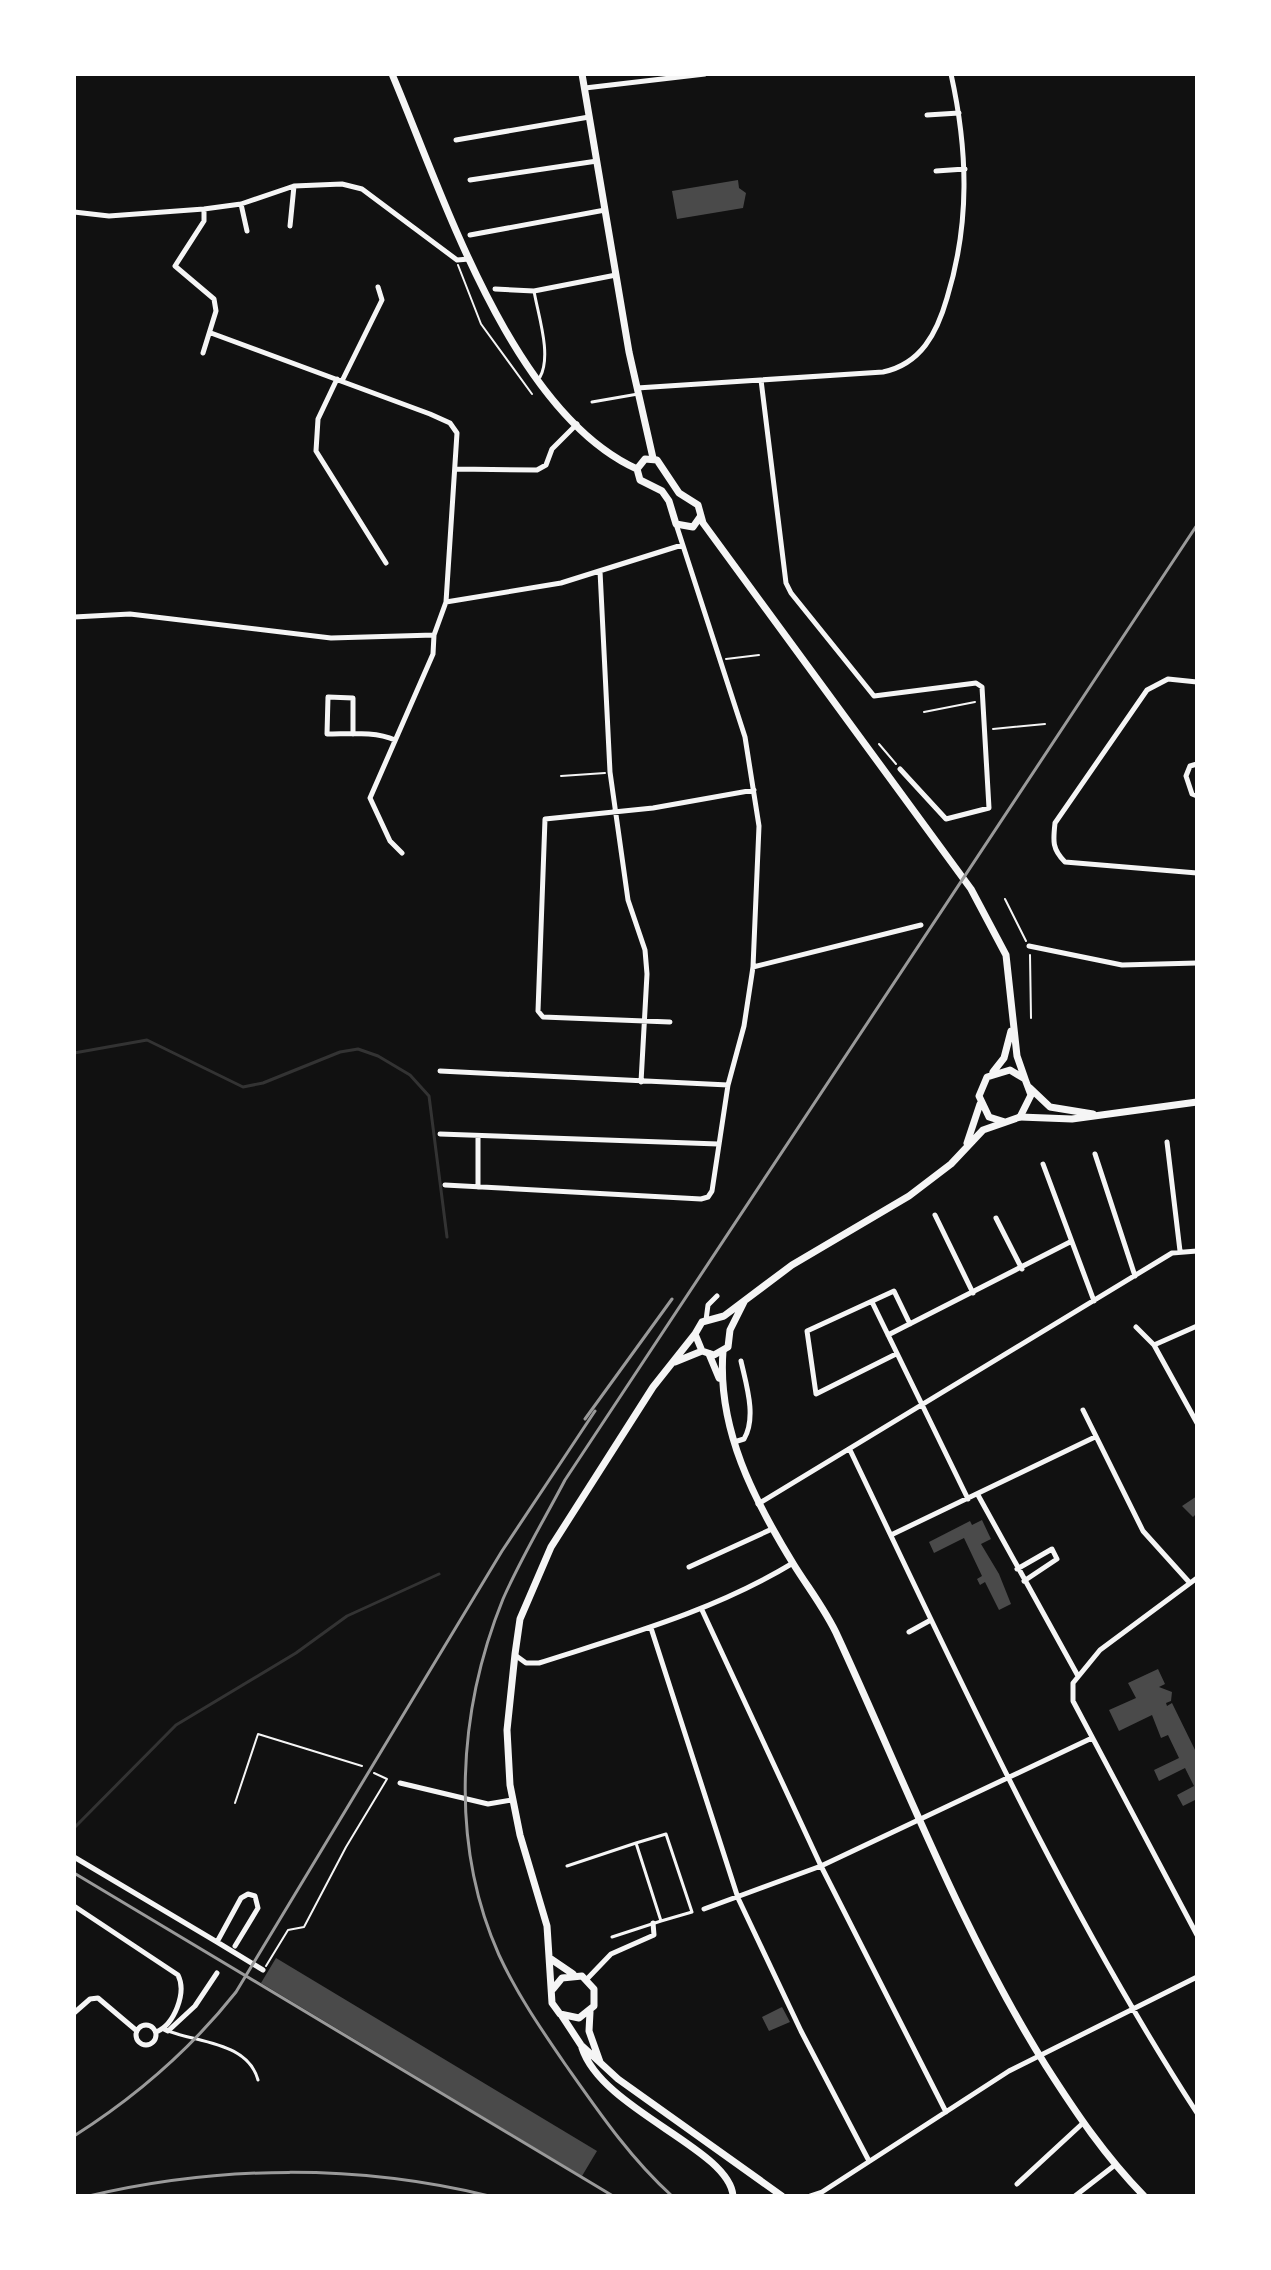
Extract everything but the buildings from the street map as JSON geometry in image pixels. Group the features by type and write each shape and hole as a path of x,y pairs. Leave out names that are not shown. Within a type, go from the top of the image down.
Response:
{"main road":[{"path":"392,74 471,259 510,340 538,380 577,424 618,458 637,469"},
{"path":"582,74 637,391 653,458 661,463 687,500 698,505 700,517 971,889 1006,955 1017,1056 1029,1087 1050,1107 1111,1116"},
{"path":"653,458 641,461 637,469 640,480 662,491 676,524 693,527 700,517"},
{"path":"651,485 661,481 664,471"},
{"path":"672,509 678,502 687,500"},
{"path":"965,1146 980,1104 982,1082 1004,1058 1012,1021"},
{"path":"993,1072 1010,1070 1025,1079"},
{"path":"1020,1117 1030,1104 1029,1087"},
{"path":"733,2196 722,2170 612,2092 595,2073 581,2045 552,2003 545,1916 512,1800 507,1730 520,1619 551,1547 594,1476 706,1320 718,1319 792,1265 909,1196 951,1164 983,1130 1020,1117 1072,1119 1111,1116 1197,1102"},
{"path":"980,1104 989,1117 1005,1122"},
{"path":"744,1302 730,1330 730,1342 723,1351 721,1382 734,1442 758,1504 836,1632 917,1821 974,1940 1039,2054 1083,2123 1144,2196"},
{"path":"718,1319 730,1330"},
{"path":"695,1334 721,1382"},
{"path":"673,1363 723,1351"},
{"path":"549,1957 575,1975 587,1979 596,1995 589,2031 601,2064"},
{"path":"553,1989 562,1978 575,1975"},
{"path":"560,2014 573,2019 591,2011"},
{"path":"581,2045 601,2064 782,2196"}],"street":[{"path":"585,88 648,78 705,74"},
{"path":"637,391 883,372 897,369 923,351 941,320 959,258 965,217 965,169 951,74"},
{"path":"927,115 959,113"},
{"path":"456,140 590,117"},
{"path":"470,180 597,161"},
{"path":"936,171 965,169"},
{"path":"74,212 109,216 204,209 241,204 294,186 342,184 362,189 457,260 471,259"},
{"path":"290,226 294,186"},
{"path":"241,204 247,231"},
{"path":"203,353 211,333 214,299 175,266 204,221 204,209"},
{"path":"470,235 605,210"},
{"path":"495,289 534,291 616,275"},
{"path":"378,287 382,300 318,419 316,451 386,563"},
{"path":"211,333 450,423 457,433 446,602 434,635 433,654 370,798 390,841 402,853"},
{"path":"761,380 786,583 791,593 874,696 976,683 982,687 989,808 946,819 900,769"},
{"path":"456,469 542,469 552,449 577,424"},
{"path":"445,1185 701,1199 708,1197 712,1191 728,1085 744,1026 753,967 760,864 754,790 745,737 676,524"},
{"path":"446,602 521,592 682,545"},
{"path":"600,571 610,772 628,900 645,950 641,1082"},
{"path":"74,617 130,614 331,638 382,639 434,635"},
{"path":"1197,682 1168,679 1147,690 1055,823 1053,850 1065,862 1197,873"},
{"path":"353,734 353,698 328,697 327,734 384,735 395,740"},
{"path":"1197,764 1190,766 1186,776 1192,794 1197,796"},
{"path":"670,1022 543,1017 538,1011 545,819 615,812 754,790"},
{"path":"753,967 921,925"},
{"path":"1029,946 1122,965 1197,963"},
{"path":"440,1071 728,1085"},
{"path":"440,1134 718,1144"},
{"path":"478,1135 478,1187"},
{"path":"1167,1142 1180,1251"},
{"path":"1095,1154 1135,1276"},
{"path":"1043,1164 1094,1302"},
{"path":"935,1215 973,1294"},
{"path":"996,1218 1022,1269"},
{"path":"888,1335 1070,1242"},
{"path":"758,1504 1135,1276 1180,1251 1197,1251"},
{"path":"896,1354 816,1394 807,1331 894,1291 910,1324"},
{"path":"706,1320 708,1305 717,1296"},
{"path":"872,1302 968,1499"},
{"path":"1154,1345 1197,1326"},
{"path":"1136,1327 1154,1345 1197,1423"},
{"path":"734,1442 744,1439 750,1430 749,1397 741,1361"},
{"path":"1083,1410 1143,1531 1189,1582"},
{"path":"891,1535 1095,1437"},
{"path":"850,1450 929,1621 1130,2010 1197,2113"},
{"path":"978,1495 1078,1676"},
{"path":"689,1567 772,1529"},
{"path":"1017,1569 1052,1549 1057,1559 1024,1581"},
{"path":"515,1654 526,1663 539,1663 651,1628 702,1610 793,1563"},
{"path":"1197,1578 1100,1650 1073,1683 1073,1701 1197,1935"},
{"path":"702,1610 821,1866 946,2112"},
{"path":"909,1632 929,1621"},
{"path":"651,1628 738,1898 801,2031 869,2161"},
{"path":"704,1909 821,1866 1092,1738"},
{"path":"400,1783 488,1804 512,1800"},
{"path":"74,1857 263,1970"},
{"path":"217,1942 241,1898 252,1894 258,1900 258,1908 235,1946"},
{"path":"74,1906 178,1975 182,1990 166,2030"},
{"path":"587,1979 611,1954 654,1935 653,1923"},
{"path":"137,2031 146,2025 156,2032 166,2030 195,2006 217,1973"},
{"path":"810,2196 822,2194 1039,2054 1197,1977"},
{"path":"74,2013 90,1999 98,1998 137,2031 138,2040 147,2045 155,2040 156,2032"},
{"path":"1017,2184 1083,2123"},
{"path":"1075,2196 1115,2165"}],"lane":[{"path":"534,291 543,349 543,370 538,380"},
{"path":"592,402 637,391"},
{"path":"567,1866 666,1834 692,1912 612,1937"},
{"path":"636,1843 661,1921"},
{"path":"166,2030 240,2052 254,2066 258,2080"}],"path":[{"path":"457,260 481,324 532,394"},
{"path":"721,661 759,655"},
{"path":"924,712 984,700"},
{"path":"984,730 1045,724"},
{"path":"879,744 900,769"},
{"path":"561,776 610,772"},
{"path":"1031,1018 1032,996"},
{"path":"235,1803 258,1734 362,1766"},
{"path":"263,1970 288,1930 304,1927 346,1847 387,1779 374,1773"}],"waterway":[{"path":"74,1053 147,1040 243,1087 263,1083 340,1052 358,1049 378,1056 410,1075 429,1096 447,1237"},
{"path":"74,1828 176,1725 296,1653 347,1616 439,1574"}],"railway":[{"path":"672,2196 615,2133 547,2038 506,1969 483,1912 472,1868 466,1822 465,1777 476,1686 488,1642 510,1584 565,1480 1197,525"},
{"path":"585,1419 672,1299"},
{"path":"74,2136 161,2071 236,1992 502,1551 595,1411"},
{"path":"74,1873 613,2196"},
{"path":"89,2196 188,2178 289,2172 390,2178 489,2196"}]}
